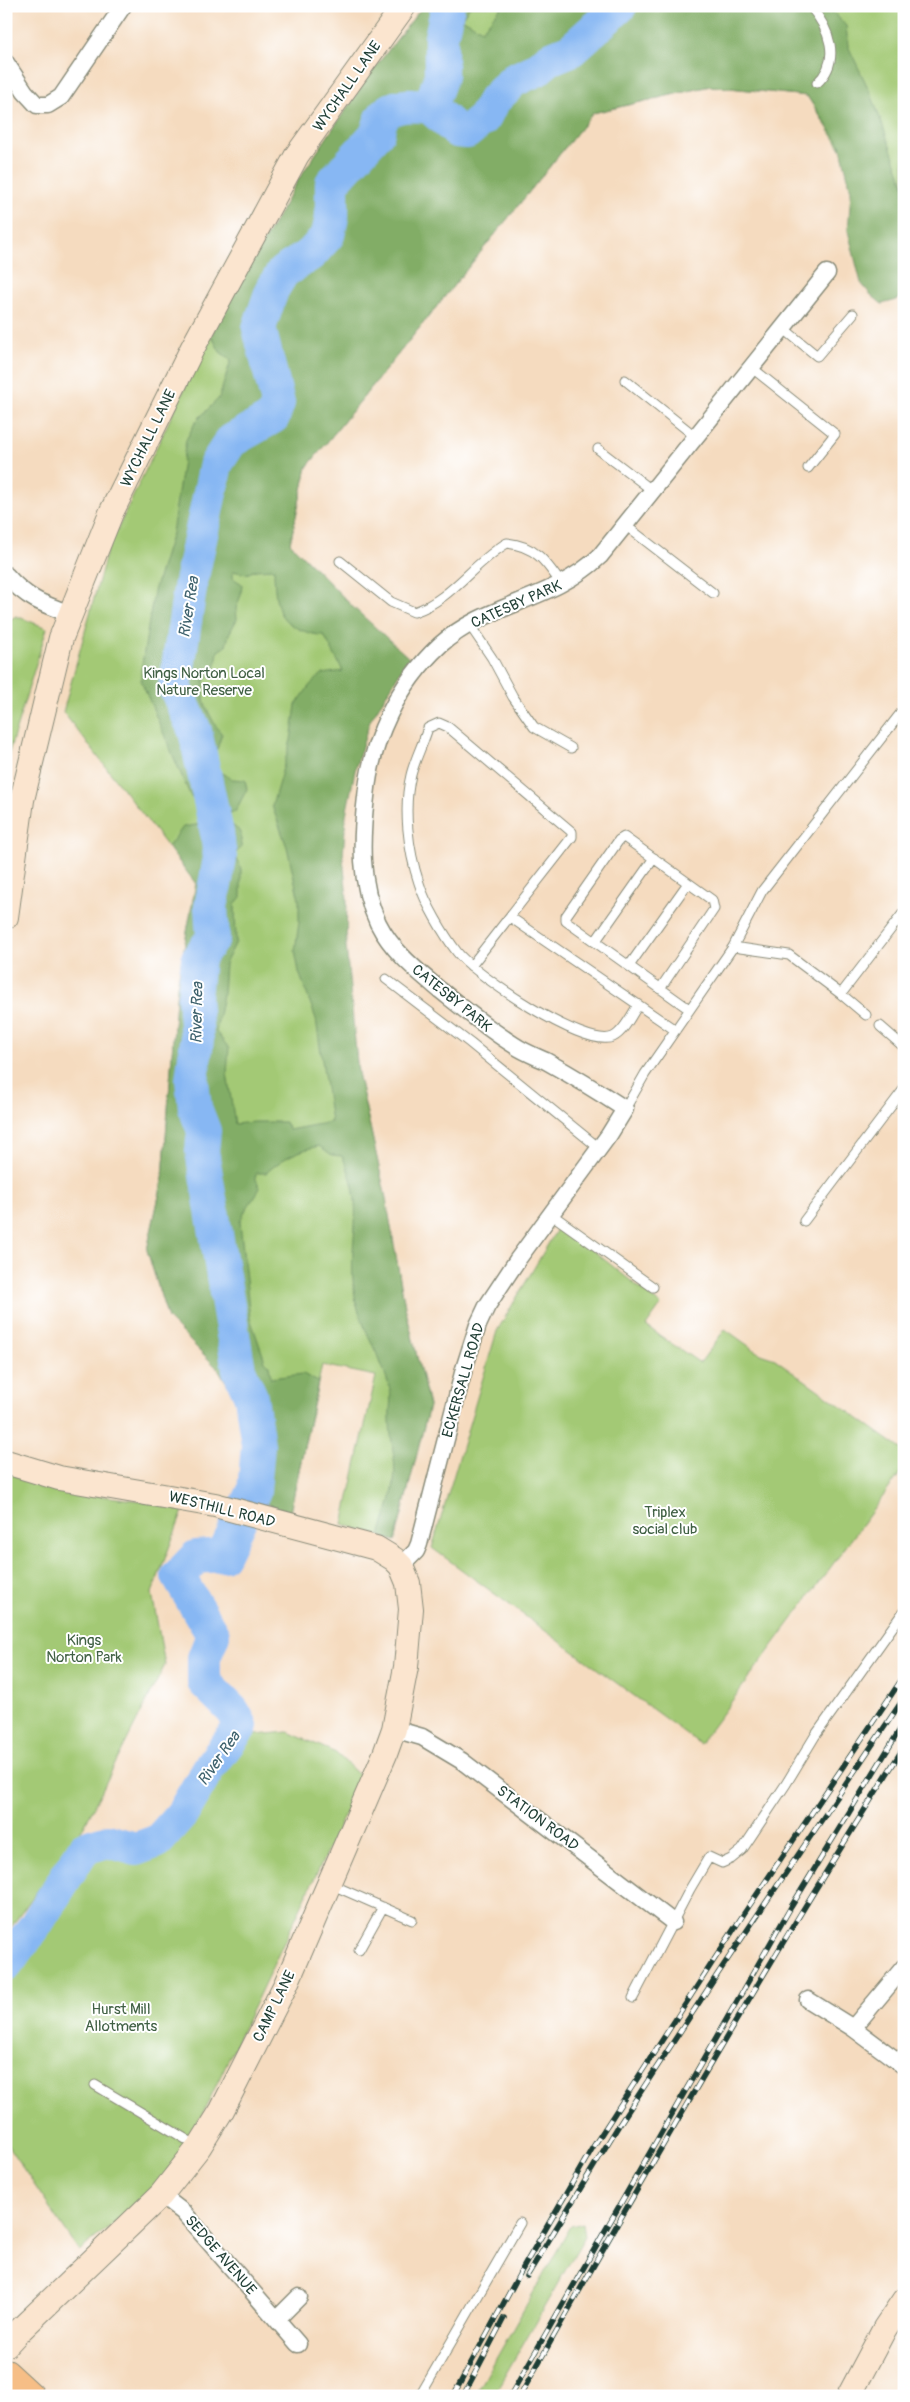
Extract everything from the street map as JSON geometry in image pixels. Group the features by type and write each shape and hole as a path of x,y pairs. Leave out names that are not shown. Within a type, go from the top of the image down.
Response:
{"highway":[{"path":"6,2374 30,2396"}],"street":[{"path":"6,63 25,92 38,105 48,105 61,97 123,6"},
{"name":"WYCHALL LANE","path":"6,917 22,800 61,638 111,513 197,340 297,156 395,9"},
{"name":"CATESBY PARK","path":"625,1108 545,1061 516,1047 478,1021 404,959 385,935 372,906 364,874 362,827 366,789 380,737 394,706 411,677 438,646 470,624 562,585 596,561 827,273"},
{"path":"6,575 19,590 40,603 71,614"},
{"name":"ECKERSALL ROAD","path":"400,1566 416,1551 419,1544 464,1369 478,1325 495,1292 599,1148 625,1108"},
{"name":"WESTHILL ROAD","path":"6,1462 58,1478 215,1505 376,1548 400,1566"},
{"name":"CAMP LANE","path":"6,2346 18,2332 161,2195 199,2147 222,2110 286,1984 330,1884 394,1729 406,1667 411,1609 408,1584 400,1566"},
{"name":"STATION ROAD","path":"394,1729 422,1736 462,1761 673,1922"},
{"path":"853,2028 904,1967"},
{"path":"808,2000 853,2028 904,2066"},
{"name":"SEDGE AVENUE","path":"161,2195 183,2212 298,2344"},
{"path":"277,2319 299,2297"},
{"path":"849,2396 885,2328 904,2300"}],"lane":[{"path":"810,6 822,22 831,44 832,55 827,71 817,83"},
{"path":"783,328 817,356 853,314"},
{"path":"751,367 835,434 808,468"},
{"path":"625,380 696,437"},
{"path":"598,449 652,491"},
{"path":"625,525 713,593"},
{"path":"340,561 391,602 414,612 425,608 445,594 507,543 525,546 535,553 562,585"},
{"path":"470,624 492,658 513,697 534,727 571,748"},
{"path":"625,1108 645,1074 733,947 762,891 904,709"},
{"path":"471,966 572,837 572,832 448,727 439,723 428,728 411,775 407,806 410,853 419,885 458,953 471,966 529,1007 580,1032 611,1038 618,1034 638,1005"},
{"path":"660,989 714,909 712,900 624,837 619,840 566,916 566,921 660,989 689,1009"},
{"path":"595,942 654,858"},
{"path":"629,966 688,883"},
{"path":"841,994 904,912"},
{"path":"510,917 675,1030"},
{"path":"733,947 789,955 866,1015"},
{"path":"386,980 470,1043 599,1148"},
{"path":"880,1026 904,1047"},
{"path":"804,1221 904,1089"},
{"path":"551,1214 653,1288"},
{"path":"633,1998 710,1857 722,1862 731,1859 742,1850 815,1736 904,1611"},
{"path":"330,1884 412,1920"},
{"path":"360,1950 383,1907"},
{"path":"95,2084 199,2147"},
{"path":"420,2396 520,2223"}],"green space":[{"name":"Kings Norton Local Nature Reserve","path":"423,6 904,6 904,247 807,96 710,86 593,113 307,467 290,543 354,608 343,671 321,741 358,1073 385,1195 405,1307 429,1406 395,1541 343,1524 376,1376 322,1365 290,1512 241,1495 244,1412 219,1370 168,1319 147,1250 163,1178 177,986 196,883 63,712 107,551 203,350 298,180 370,74"},
{"name":"Kings Norton Local Nature Reserve","path":"423,6 470,6 462,18 482,30 502,6 828,6 846,26 848,46 872,96 904,185 904,292 897,300 882,304 861,283 848,231 851,191 840,144 807,96 710,86 593,113 307,467 290,543 354,608 409,658 370,721 356,766 346,815 343,857 347,899 346,946 358,1073 386,1198 405,1307 429,1406 395,1541 380,1536 392,1495 395,1473 390,1428 391,1394 382,1365 356,1303 353,1271 354,1191 350,1174 342,1156 332,1155 319,1146 290,1156 266,1173 257,1173 255,1177 260,1188 240,1222 250,1318 265,1361 269,1365 271,1378 303,1374 318,1382 290,1512 241,1495 244,1412 219,1370 168,1319 147,1250 163,1178 177,986 196,884 168,847 183,827 208,823 190,795 141,681 141,670 154,591 172,533 186,440 196,421 219,398 231,360 220,352 211,335 298,180 370,74","holes":["274,569 276,600 282,616 290,624 301,630 324,635 343,671 322,674 310,685 296,705 291,740 272,806 287,847 299,900 299,922 295,951 299,972 316,1019 331,1122 289,1130 285,1122 235,1124 227,1073 229,1048 216,1032 223,994 225,964 236,942 235,904 241,897 241,869 235,854 241,847 241,832 232,825 221,826 217,814 235,812 247,789 245,780 232,779 216,770 212,752 217,749 222,734 211,717 204,697 204,681 215,672 218,651 226,646 229,634 237,619 236,608 241,595 242,584 233,578 233,571 246,574 256,570"]},
{"path":"16,616 47,628 6,762 6,622"},
{"name":"Triplex social club","path":"560,1224 661,1305 646,1326 700,1363 725,1329 760,1354 775,1359 904,1451 904,1468 700,1744 432,1548 497,1331"},
{"name":"Kings Norton Park","path":"6,1472 55,1490 165,1504 183,1511 152,1593 165,1665 84,1826 6,1934"},
{"name":"Hurst Mill Allotments","path":"288,1732 336,1753 362,1778 203,2113 158,2188 79,2251 6,2143 6,1979 95,1856 109,1854 135,1857 159,1850 175,1835 189,1817 217,1771 225,1749 245,1736"},
{"path":"583,2223 585,2236 493,2396 475,2396 571,2226"}],"waterway":[{"name":"River Rea","path":"430,107 441,76 441,37 448,6"},
{"path":"430,107 457,131 467,132 483,119 494,100 514,80 536,70 549,59 571,50 620,6"},
{"name":"River Rea","path":"6,1965 35,1926 84,1848 108,1841 136,1849 158,1841 182,1814 209,1768 241,1726 233,1711 204,1682 204,1658 213,1635 178,1576 196,1557 223,1555 254,1491 258,1445 251,1397 239,1370 202,1151 204,1131 195,1108 192,1080 197,1040 194,997 198,958 213,938 211,907 220,858 217,833 195,731 175,687 191,582 216,464 231,441 273,417 278,403 259,328 272,290 283,272 311,254 328,235 332,217 332,183 378,132 384,115 404,106 430,107"}],"railway":[{"path":"453,2396 519,2275 593,2147 745,1912 904,1676"},
{"path":"527,2276 619,2125 719,1972 904,1698"},
{"path":"510,2396 791,1907 904,1723"},
{"path":"520,2396 708,2069 804,1907 904,1747"},
{"path":"463,2396 504,2318"}]}
